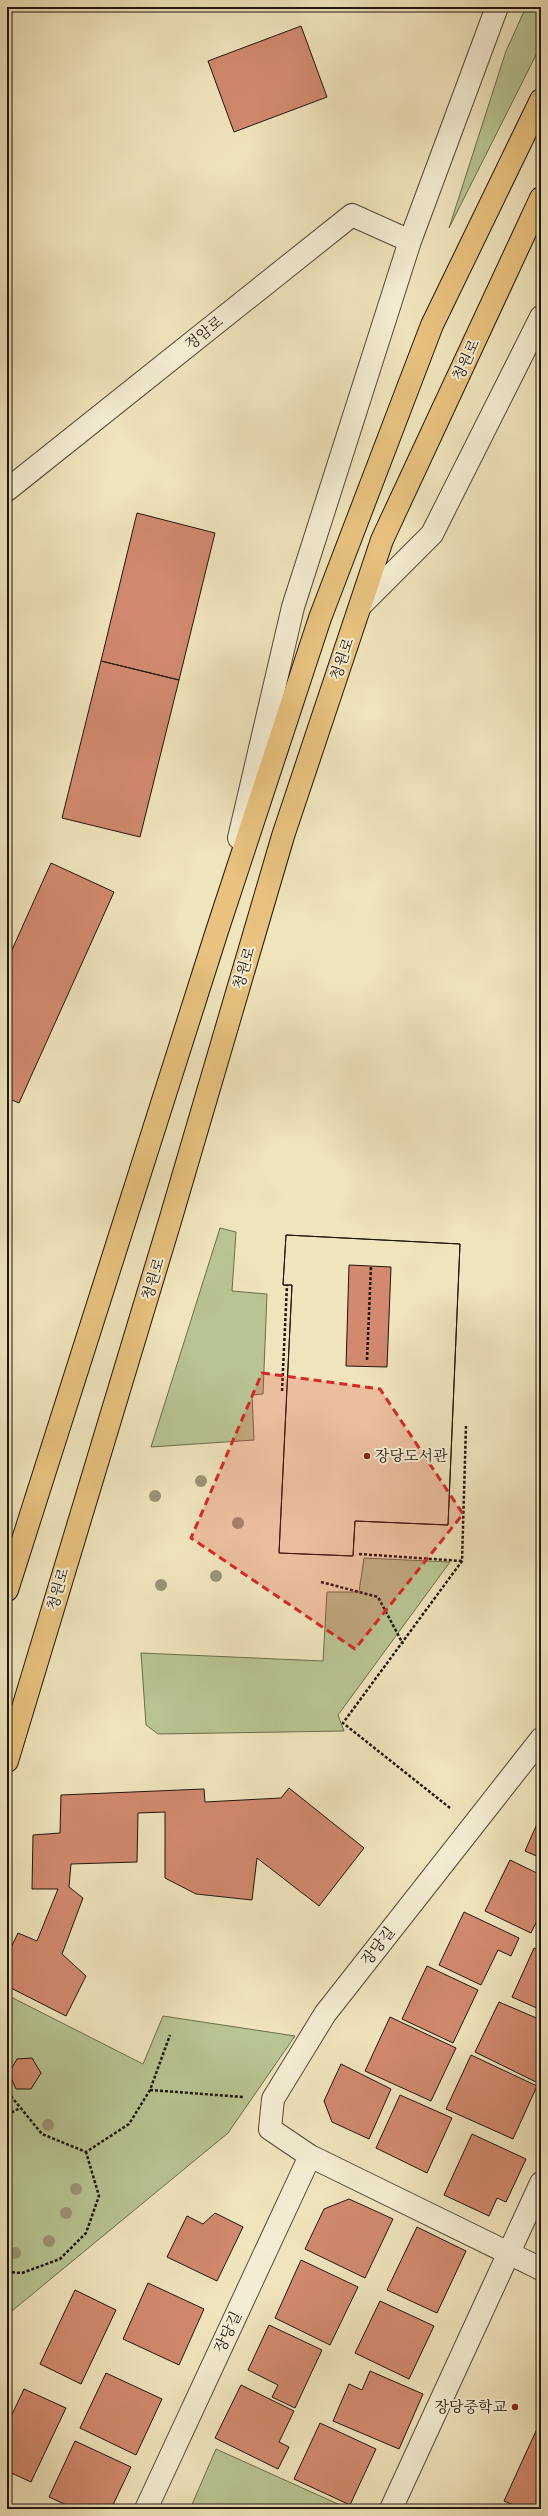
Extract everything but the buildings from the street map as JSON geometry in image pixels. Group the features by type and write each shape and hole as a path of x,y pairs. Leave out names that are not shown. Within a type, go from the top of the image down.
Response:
{"main road":[{"path":"7,1590 217,931 320,618 432,325 541,100"},
{"name":"청원로","path":"7,1761 170,1221 283,836 382,540 541,198"}],"street":[{"path":"217,931 293,607 410,241 497,7"},
{"name":"정암로","path":"7,490 352,215 410,241"},
{"path":"360,605 432,534 541,317"},
{"name":"장당길","path":"541,1739 325,2014 273,2100 270,2129 310,2156 541,2269"},
{"name":"장당길","path":"146,2509 310,2156"},
{"path":"391,2509 541,2183"}],"path":[{"path":"367,1360 371,1266"},
{"path":"282,1391 287,1285"},
{"path":"466,1426 462,1561 343,1723 472,1826"},
{"path":"359,1554 462,1561"},
{"path":"321,1582 378,1597 402,1644"},
{"path":"86,2152 129,2124 150,2090 170,2035"},
{"path":"7,2087 10,2095 42,2134 86,2152"},
{"path":"150,2090 273,2100"},
{"path":"7,2116 20,2108"},
{"path":"7,2272 22,2273 60,2259 86,2232 99,2196 86,2152"}],"highlighted area":[{"path":"262,1373 380,1389 463,1514 355,1649 191,1538"}],"green space":[{"path":"526,7 541,7 541,45 449,228 506,51"},
{"path":"220,1228 236,1232 232,1291 267,1294 263,1394 252,1395 254,1440 151,1447"},
{"path":"364,1558 450,1562 338,1715 344,1731 158,1734 146,1725 141,1653 323,1661 327,1592 359,1592"},
{"path":"7,1995 143,2064 163,2016 295,2036 228,2133 7,2315"},
{"path":"216,2449 349,2509 190,2509"}],"place":[{"name":"장당도서관","path":"367,1456"},
{"name":"장당중학교","path":"515,2407"}]}
